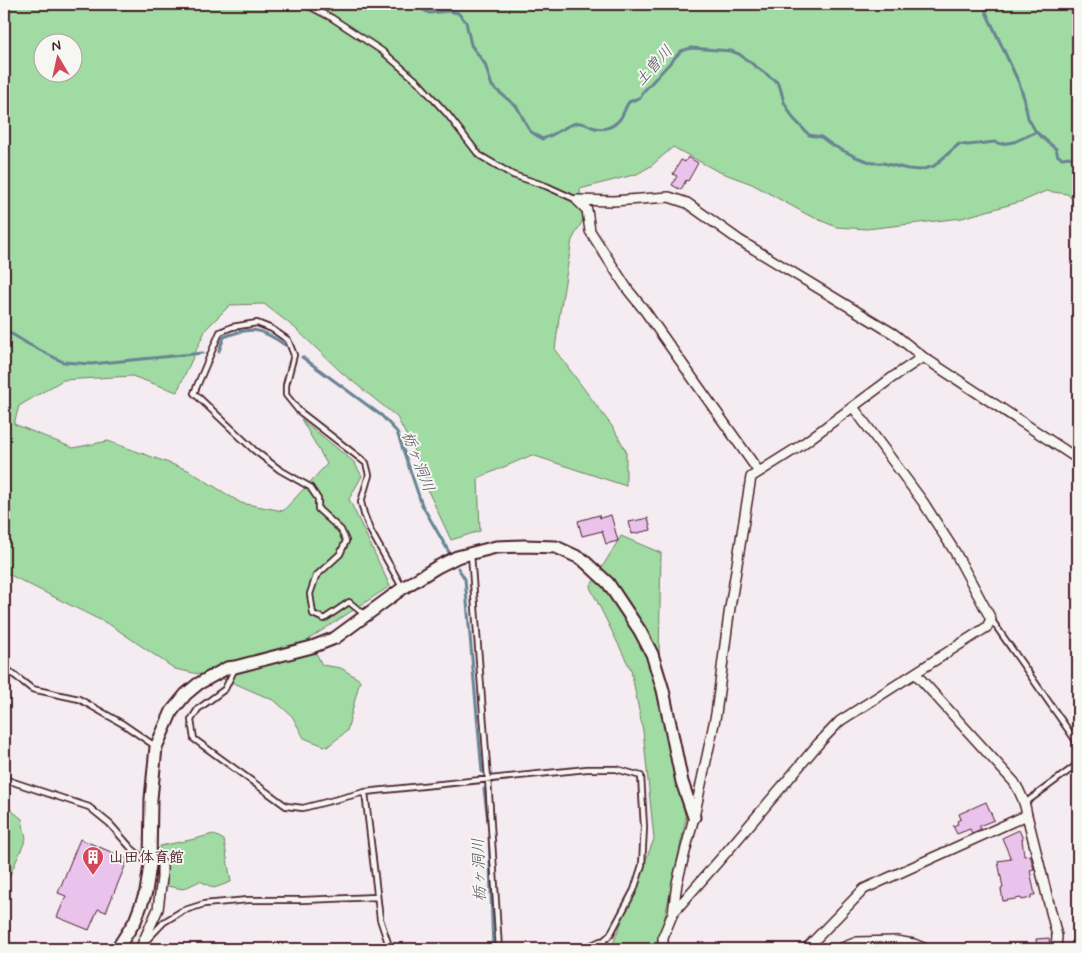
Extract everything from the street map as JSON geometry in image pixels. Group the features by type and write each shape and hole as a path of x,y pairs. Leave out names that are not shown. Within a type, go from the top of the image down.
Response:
{"street":[{"path":"578,200 669,197 687,204 739,240 894,334 923,357 1078,459"},
{"path":"578,200 586,210 590,231 628,290 645,311 759,472"},
{"path":"663,949 663,937 672,913 677,883 694,818 716,714 729,614 751,477 800,446 923,357"},
{"path":"672,913 730,848 819,742 840,721 987,627 992,619 955,552 923,502 852,407"},
{"path":"117,949 135,921 146,892 150,865 150,799 156,747 172,711 186,694 198,684 227,668 312,647 335,638 403,588 437,567 458,557 496,547 556,547 582,558 608,583 640,631 652,654 663,690 682,782 694,818"},
{"path":"915,673 1014,782 1022,794 1057,936 1056,949"},
{"path":"806,949 864,889 1027,815"},
{"path":"140,948 158,909 162,878 162,864 150,853"},
{"path":"839,949 857,942 896,941 914,944 926,949"},
{"path":"588,949 604,946"}],"lane":[{"path":"305,4 332,18 382,51 418,82 448,115 479,155 513,175 546,186 578,200"},
{"path":"366,616 348,602 324,619 313,614 310,594 316,576 340,554 346,541 341,530 318,509 318,499 310,487 280,470 254,450 194,393 220,332 232,327 257,323 272,329 288,340 294,355 286,385 286,395 300,411 366,463 369,475 361,502 364,514 370,530 403,588"},
{"path":"471,553 499,949"},
{"path":"992,619 1078,744"},
{"path":"4,667 32,689 79,699 96,707 156,747"},
{"path":"235,667 225,689 198,709 191,720 194,739 286,806 303,808 365,792 588,769 616,769 641,776 644,827 642,865 634,890 604,946"},
{"path":"1025,803 1078,764"},
{"path":"4,780 88,807 110,824 131,848 150,865"},
{"path":"365,792 380,919 390,949"},
{"path":"140,948 164,922 182,911 204,904 248,900 377,897"}],"green space":[{"path":"4,4 1078,4 1078,204 1067,194 1046,191 1023,201 962,218 867,229 836,227 808,215 752,184 717,171 673,147 651,166 637,174 580,189 583,220 572,240 555,350 614,429 626,451 626,486 532,455 478,478 480,531 451,540 429,493 425,476 416,455 397,417 341,372 295,328 264,304 230,305 206,329 177,392 132,376 63,380 19,406 14,424 73,448 108,441 188,470 241,503 283,511 327,464 301,419 354,462 362,476 349,499 390,586 309,639 322,665 341,668 360,680 347,731 327,747 304,738 292,716 275,701 227,680 175,669 112,626 4,572"},
{"path":"621,536 661,553 659,658 666,735 686,819 665,916 663,949 611,949 654,839 643,731 631,670 590,587"},
{"path":"4,804 22,819 26,839 4,888"},
{"path":"213,834 224,840 231,882 214,888 200,881 183,889 167,886 167,859 160,853 160,846"}],"building":[{"path":"688,157 698,163 681,190 672,185 677,176 673,174 681,160 685,162"},
{"path":"599,515 600,518 611,515 618,541 606,544 602,531 582,536 578,521"},
{"path":"648,518 651,530 632,534 629,522"},
{"path":"986,802 994,820 979,826 981,829 972,833 970,829 957,834 953,826 958,824 957,821 961,819 959,814"},
{"path":"1019,830 1023,839 1024,856 1030,855 1034,869 1030,870 1035,895 1022,900 1021,898 1003,901 1001,889 1003,888 998,861 1011,859 1002,838"},
{"name":"山田体育館","path":"80,839 128,859 106,912 98,909 89,930 57,917 66,896 58,893"},
{"path":"1049,938 1050,949 1037,949 1036,939"}],"waterway":[{"name":"土曽川","path":"413,4 429,13 448,11 458,13 466,22 471,45 485,64 492,86 517,107 530,131 542,139 577,123 583,123 600,129 614,125 629,102 641,97 642,93 681,51 691,48 731,51 739,54 777,82 784,102 793,118 809,135 821,137 832,145 873,163 920,170 934,166 959,144 995,142 1001,144 1014,142 1036,132"},
{"path":"984,4 1019,83 1028,118 1036,132 1056,149 1058,156 1062,158 1069,157 1078,161"},
{"name":"栃ヶ洞川","path":"4,329 63,362 91,364 203,353"},
{"name":"栃ヶ洞川","path":"219,351 224,337 249,330 262,332 285,345"},
{"name":"栃ヶ洞川","path":"302,357 382,416 397,432 422,505 449,552"},
{"name":"栃ヶ洞川","path":"458,568 465,579 482,772"},
{"name":"栃ヶ洞川","path":"484,789 489,829"},
{"name":"栃ヶ洞川","path":"489,835 493,949"}],"place":[{"name":"山田体育館","path":"93,876"}]}
